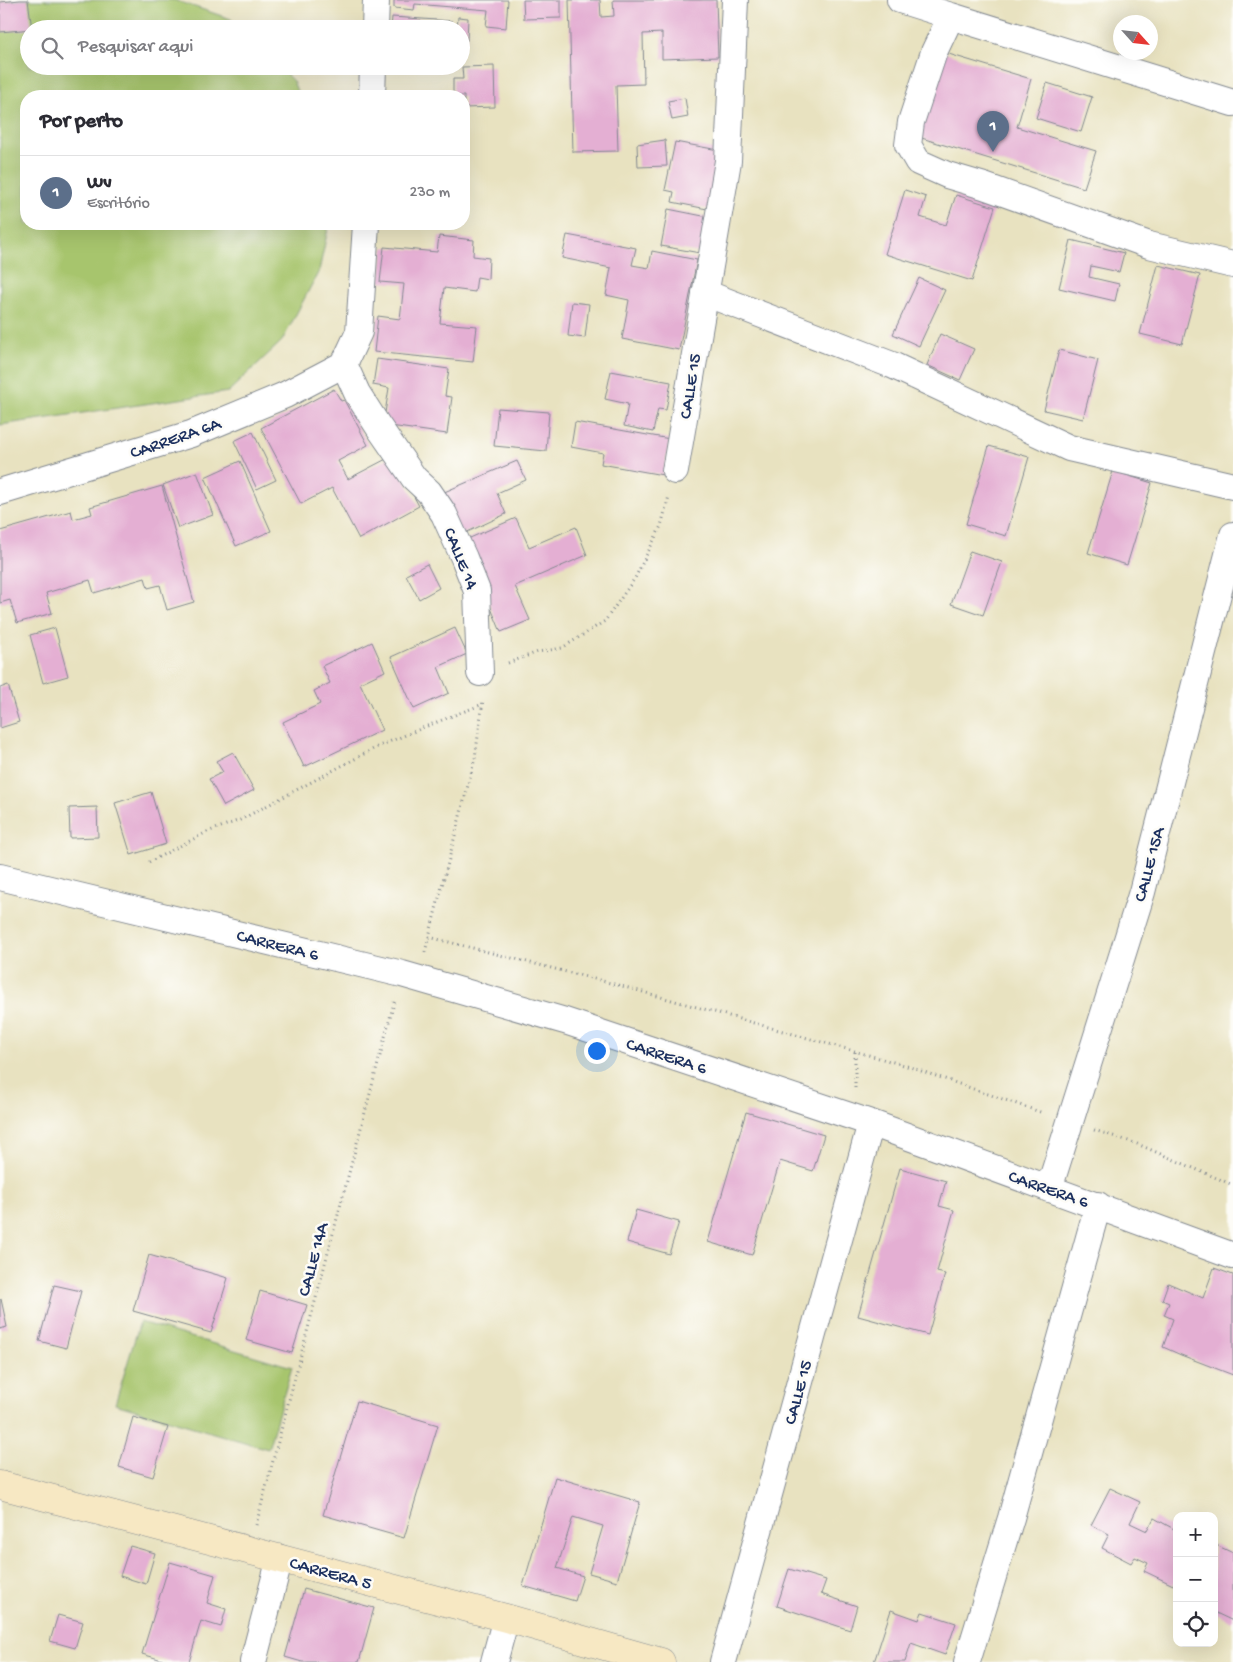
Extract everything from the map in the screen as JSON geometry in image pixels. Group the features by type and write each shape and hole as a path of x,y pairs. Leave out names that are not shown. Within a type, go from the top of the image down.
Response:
{"street":[{"path":"375,20 376,0"},
{"name":"CALLE 15","path":"675,471 728,161 735,0"},
{"path":"900,0 1233,103"},
{"path":"951,16 934,52 912,122 908,145 918,162 947,175 984,186 1149,244 1233,266"},
{"path":"372,90 373,75"},
{"path":"344,364 359,332 366,230"},
{"path":"705,292 892,365 1069,448 1233,486"},
{"name":"CARRERA 6A","path":"0,492 191,434 285,395 344,364"},
{"name":"CALLE 14","path":"344,364 357,393 378,426 414,478 429,492 444,514 464,558 477,591 480,673"},
{"name":"CALLE 15A","path":"1049,1189 1142,892 1233,535"},
{"name":"CARRERA 6","path":"0,877 410,977 565,1021 863,1120 1233,1256"},
{"name":"CALLE 15","path":"723,1662 863,1120"},
{"path":"967,1662 1011,1518 1098,1205"},
{"name":"CARRERA 5","path":"0,1485 506,1618 661,1662"},
{"path":"253,1662 280,1558"},
{"path":"494,1662 506,1618"}],"path":[{"path":"410,977 430,937 475,758 483,704 480,673 538,652 562,648 605,621 635,578 661,526 675,471"},
{"path":"149,862 207,832 240,820 379,746 483,704"},
{"path":"430,937 618,985 904,1065 1070,1123 1135,1143 1233,1185"},
{"name":"CALLE 14A","path":"249,1550 410,977"},
{"path":"856,1051 863,1120"}],"green space":[{"path":"20,0 174,0 232,20 20,20 20,75 287,75 293,81 297,90 20,90 20,230 328,230 319,271 282,341 228,392 0,425 0,2"},
{"path":"140,1322 292,1367 268,1449 115,1404"}],"building":[{"path":"28,0 31,20 20,20 20,30 0,32 0,2"},
{"path":"394,0 508,0 506,28 486,26 488,10 415,4 414,10 394,8"},
{"path":"523,0 561,0 561,18 524,19"},
{"path":"569,0 600,0 601,17 614,16 613,0 716,0 718,57 662,59 662,33 643,34 644,84 616,85 618,151 573,152"},
{"path":"392,17 437,20 392,20"},
{"path":"458,17 468,18 468,20 458,20"},
{"path":"942,52 1031,79 1017,127 1096,151 1084,188 915,136"},
{"path":"494,66 495,107 470,108 470,90 453,90 453,79 463,79 463,75 470,75 470,67"},
{"path":"1047,83 1092,97 1081,132 1036,118"},
{"path":"685,98 688,117 672,120 668,101"},
{"path":"665,140 667,166 638,167 637,144"},
{"path":"675,142 724,151 712,210 672,202 674,192 665,190"},
{"path":"905,190 926,197 920,217 946,225 956,195 995,207 972,281 885,254"},
{"path":"668,209 708,217 700,253 661,246"},
{"path":"567,235 636,248 632,265 649,268 652,251 697,260 679,350 622,339 629,300 606,295 611,268 562,258"},
{"path":"439,236 474,240 473,256 489,258 488,279 477,277 475,292 444,288 440,323 477,326 473,362 374,352 378,316 400,319 404,284 380,282 384,247 437,252"},
{"path":"1071,240 1124,253 1119,272 1091,266 1089,277 1119,284 1115,301 1059,288"},
{"path":"1158,265 1200,275 1182,344 1140,334"},
{"path":"919,278 945,290 919,346 893,334"},
{"path":"572,302 589,304 585,338 568,336"},
{"path":"940,334 974,349 960,380 927,365"},
{"path":"1059,350 1098,360 1083,419 1044,410"},
{"path":"377,359 449,369 445,396 452,397 447,434 383,425 389,388 373,385"},
{"path":"611,371 671,382 666,410 658,409 653,432 624,426 628,404 605,399"},
{"path":"334,389 341,401 344,400 368,445 338,461 348,479 392,456 419,506 359,539 332,488 301,504 261,428"},
{"path":"498,408 549,412 546,451 494,446"},
{"path":"575,422 670,439 663,475 601,464 603,453 571,447"},
{"path":"253,432 276,480 257,489 234,441"},
{"path":"989,446 1029,457 1006,536 966,524"},
{"path":"240,461 271,531 236,546 205,477"},
{"path":"517,461 526,480 497,493 506,514 461,535 442,493"},
{"path":"1113,471 1152,483 1127,565 1088,553"},
{"path":"197,472 213,515 178,528 163,485"},
{"path":"162,486 194,602 167,610 160,585 148,588 145,578 94,593 90,580 46,593 52,613 17,623 10,600 0,603 0,531 71,511 73,519 92,514 90,507"},
{"path":"516,518 529,547 576,527 587,555 515,586 530,620 501,632 463,541"},
{"path":"970,551 1002,562 983,615 951,604"},
{"path":"427,564 439,588 419,599 406,575"},
{"path":"55,628 68,676 43,683 30,635"},
{"path":"455,628 467,654 438,667 449,693 414,709 391,657"},
{"path":"372,642 385,671 360,683 382,730 304,767 283,722 320,704 314,691 330,683 322,666"},
{"path":"8,685 19,722 0,728 0,688"},
{"path":"233,752 254,790 224,806 209,779 223,772 216,761"},
{"path":"151,792 166,844 131,855 115,803"},
{"path":"97,807 98,837 70,838 69,808"},
{"path":"746,1112 824,1135 813,1171 780,1161 752,1255 708,1242"},
{"path":"900,1168 946,1181 939,1206 954,1210 937,1272 945,1274 928,1335 858,1316"},
{"path":"636,1210 679,1222 669,1254 627,1242"},
{"path":"149,1255 228,1278 211,1333 133,1311"},
{"path":"1214,1268 1233,1275 1233,1375 1163,1347 1173,1319 1164,1315 1169,1303 1162,1300 1168,1283 1203,1298"},
{"path":"54,1285 81,1291 66,1348 39,1341"},
{"path":"260,1291 307,1305 292,1353 246,1340"},
{"path":"0,1300 7,1327 0,1329"},
{"path":"357,1401 438,1425 404,1538 323,1515"},
{"path":"133,1417 168,1427 153,1477 119,1467"},
{"path":"555,1477 640,1502 617,1581 589,1573 603,1526 573,1517 557,1568 583,1576 575,1601 523,1586"},
{"path":"1110,1488 1140,1502 1130,1523 1147,1531 1154,1518 1173,1528 1173,1585 1144,1571 1148,1563 1135,1557 1131,1563 1102,1548 1109,1534 1091,1525"},
{"path":"130,1546 155,1553 146,1584 120,1576"},
{"path":"1218,1546 1233,1553 1233,1621 1218,1614"},
{"path":"170,1562 215,1575 207,1603 226,1609 221,1627 201,1621 189,1662 169,1662 142,1654"},
{"path":"789,1569 826,1580 821,1594 857,1606 850,1630 777,1606"},
{"path":"304,1589 374,1608 359,1662 302,1662 285,1657"},
{"path":"891,1610 919,1620 922,1612 956,1623 945,1655 911,1643 905,1662 874,1662"},
{"path":"58,1615 83,1622 75,1648 50,1641"}],"place":[{"name":"Wv","path":"993,152"}]}
